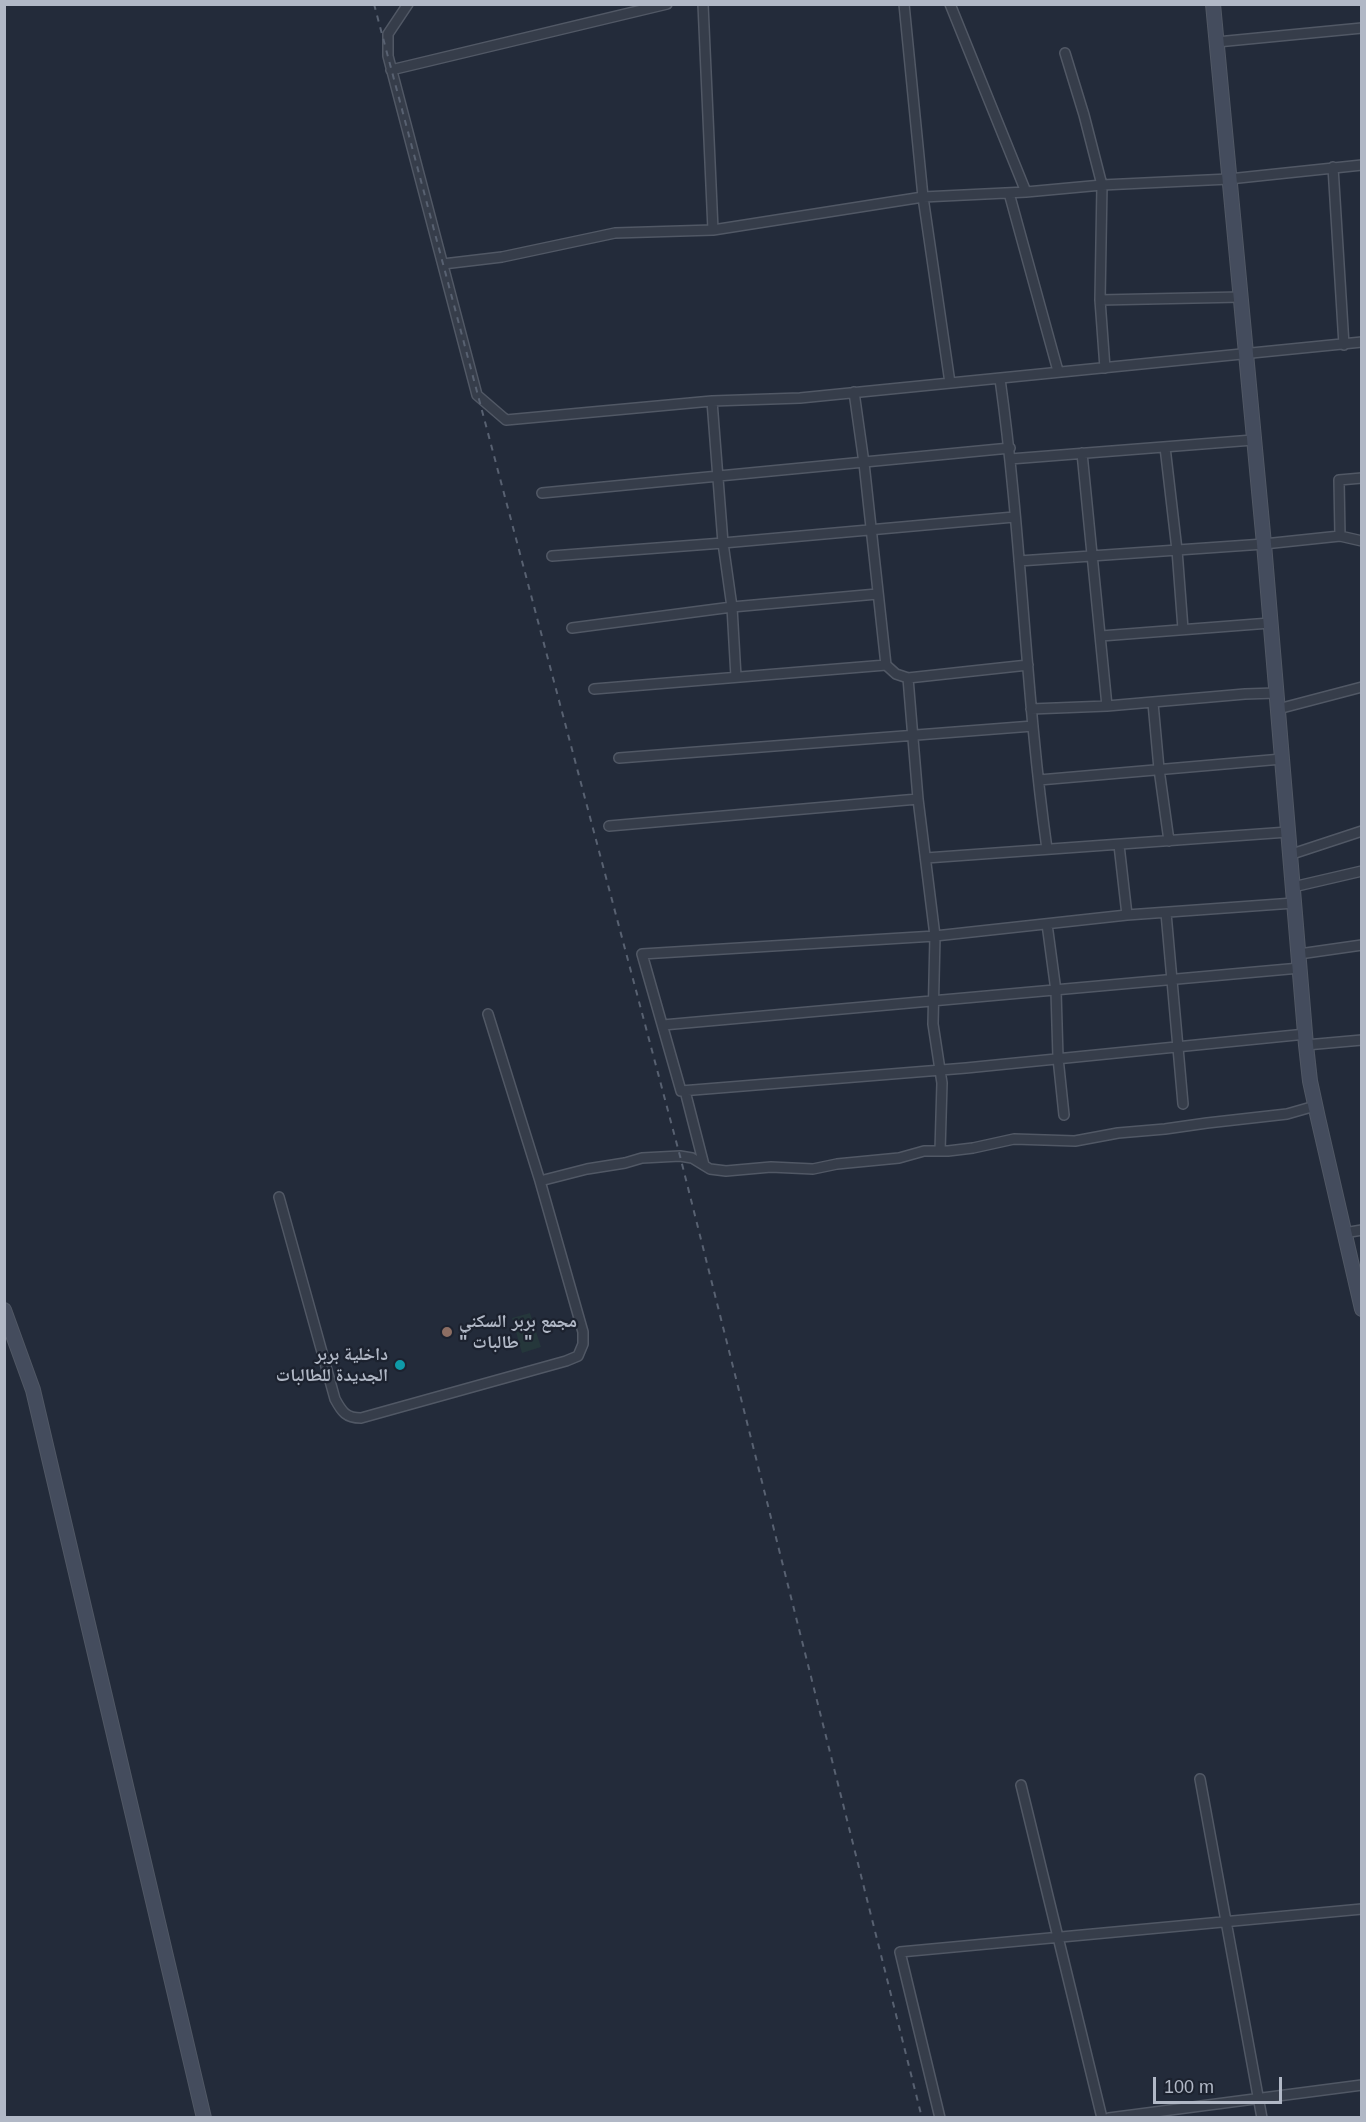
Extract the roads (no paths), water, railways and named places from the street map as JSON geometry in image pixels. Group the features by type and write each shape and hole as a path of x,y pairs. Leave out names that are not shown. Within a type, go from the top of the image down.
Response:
{"street":[{"path":"408,4 388,34 388,56 477,395 506,420 712,401 800,398 1362,342"},
{"path":"392,70 667,4"},
{"path":"703,4 713,230"},
{"path":"904,4 922,197 950,383"},
{"path":"950,4 1026,192"},
{"path":"1213,4 1264,544 1306,1040 1315,1106 1362,1310"},
{"path":"1217,42 1362,28"},
{"path":"1065,53 1102,185 1100,300 1105,368"},
{"path":"443,264 502,257 615,233 713,230 922,197 1229,179 1362,165"},
{"path":"1333,167 1344,345"},
{"path":"1009,193 1058,371"},
{"path":"1100,300 1241,297"},
{"path":"1000,379 1010,448 1031,709 1047,849"},
{"path":"854,392 886,665 896,674 908,678 1028,665"},
{"path":"712,401 723,543 732,607 736,677"},
{"path":"1010,459 1253,440"},
{"path":"1165,447 1177,550 1183,629"},
{"path":"542,493 1010,448"},
{"path":"1082,453 1107,706"},
{"path":"1340,536 1339,480 1362,478"},
{"path":"552,556 1014,517"},
{"path":"1019,561 1264,544 1340,536 1362,541"},
{"path":"572,628 732,607 877,594"},
{"path":"1101,636 1270,623"},
{"path":"594,689 886,665"},
{"path":"908,678 918,799 936,936 933,1024 942,1083 940,1151"},
{"path":"1278,709 1362,687"},
{"path":"1031,709 1153,703 1276,693"},
{"path":"1153,703 1169,841"},
{"path":"619,758 1033,726"},
{"path":"1039,780 1282,759"},
{"path":"609,826 918,799"},
{"path":"1290,855 1362,831"},
{"path":"926,858 1288,832"},
{"path":"1119,845 1127,915"},
{"path":"1293,887 1362,871"},
{"path":"1294,903 1127,915 936,936 642,954 681,1091 940,1070 1178,1046 1306,1040 1362,1040"},
{"path":"1167,913 1183,1104"},
{"path":"1047,924 1056,991 1058,1058 1064,1115"},
{"path":"663,1024 1173,980 1300,961 1362,945"},
{"path":"279,1197 335,1399 342,1412 352,1418 362,1418 468,1390 578,1356 583,1344 583,1332 540,1181 488,1014"},
{"path":"685,1091 704,1165"},
{"path":"540,1181 587,1168 626,1163 642,1158 680,1156 692,1158 710,1169 726,1171 771,1167 813,1168 899,1158 924,1151 973,1148 1014,1139 1075,1141 1118,1133 1188,1127 1287,1114 1315,1106"},
{"path":"1344,1233 1362,1230"},
{"path":"4,1310 33,1390 204,2118"},
{"path":"1200,1779 1224,1921 1262,2118"},
{"path":"1021,1785 1102,2118"},
{"path":"940,2118 900,1952 1362,1909"},
{"path":"1109,2118 1362,2085"}],"railway":[{"path":"374,4 680,1156 922,2118"}],"place":[{"name":"مجمع بربر السكني \" طالبات \"","path":"447,1332"},
{"name":"داخلية بربر الجديدة للطالبات","path":"400,1365"}]}
